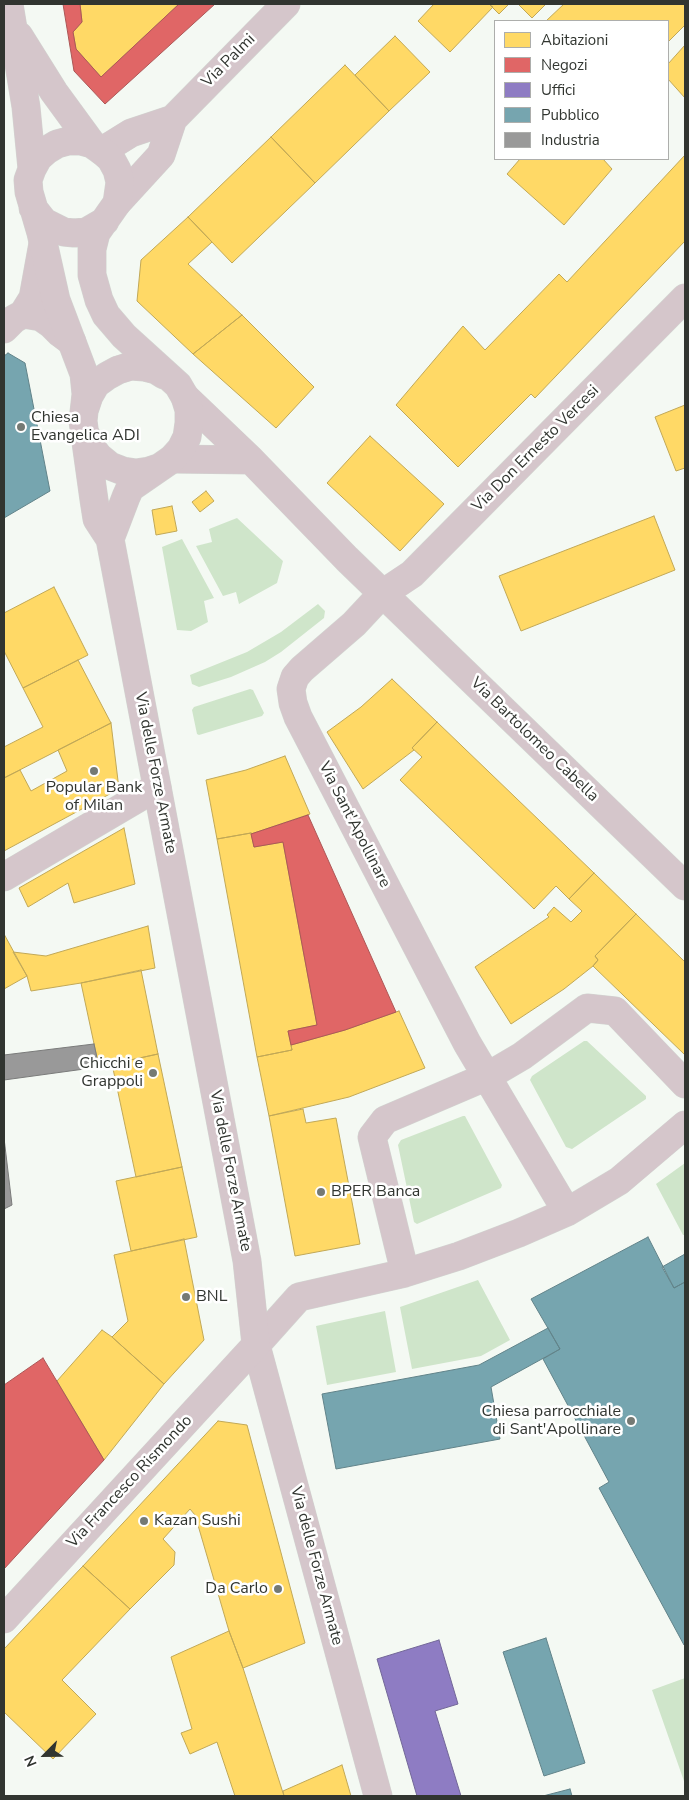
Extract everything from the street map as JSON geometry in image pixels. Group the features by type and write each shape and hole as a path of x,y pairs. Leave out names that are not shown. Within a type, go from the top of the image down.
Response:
{"street":[{"name":"Via Palmi","path":"111,212 161,155 173,119 286,4"},
{"name":"Via delle Forze Armate","path":"10,14 54,92 97,148 111,159 117,170 120,182 111,212 96,233 92,249 92,275 99,300 106,315 119,330 178,386 185,397 251,460 346,560 382,594"},
{"name":"Via delle Forze Armate","path":"10,14 26,107 32,169 28,180 31,204 43,243 56,300 81,361 84,374 86,388 83,421 97,519 110,539 158,787 247,1261 256,1344 378,1796"},
{"name":"Via Palmi","path":"97,148 131,132 173,119"},
{"path":"32,169 38,158 57,144 68,141 81,141 97,148"},
{"path":"31,204 36,214 44,222 64,232 86,232 111,212"},
{"path":"13,322 33,298 43,243"},
{"name":"Via Don Ernesto Vercesi","path":"382,594 412,574 685,298"},
{"path":"13,322 41,317 72,342"},
{"name":"Via delle Forze Armate","path":"85,408 96,384 118,370 130,366 144,367 168,376"},
{"path":"110,539 130,488 167,463 181,449 187,437 189,410 185,397"},
{"name":"Via delle Forze Armate","path":"86,434 91,447 99,457 116,468 136,473 149,471 167,463 251,460"},
{"name":"Via Bartolomeo Cabella","path":"382,594 685,886"},
{"name":"Via Sant'Apollinare","path":"382,594 354,624 298,673 291,689 293,703 302,725 458,1025 567,1212"},
{"path":"4,877 158,787"},
{"path":"405,1273 372,1137 385,1120 488,1076 522,1056 587,1008 615,1011 685,1084"},
{"name":"Via Francesco Rismondo","path":"4,1619 299,1297 405,1273 460,1256 567,1212 619,1181 685,1125"}],"green space":[{"path":"237,518 283,561 277,583 239,604 236,592 223,596 196,546 212,542 209,529"},
{"path":"182,539 214,598 204,601 208,622 191,631 177,630 162,547"},
{"path":"318,604 325,611 324,618 281,652 265,662 231,677 199,687 192,684 190,675 247,652 281,632"},
{"path":"250,689 253,690 264,713 262,716 197,734 192,710 194,707"},
{"path":"584,1041 587,1041 646,1096 646,1099 572,1149 566,1147 530,1080 532,1076"},
{"path":"465,1116 502,1185 501,1188 417,1224 414,1222 398,1145 401,1140"},
{"path":"685,1163 685,1235 683,1235 656,1184"},
{"path":"478,1280 510,1340 481,1356 412,1369 400,1307"},
{"path":"385,1311 396,1372 327,1385 316,1326"},
{"path":"685,1678 685,1784 652,1690"}],"building: Abitazioni":[{"path":"80,4 179,4 101,77 76,49 73,32 82,22"},
{"path":"434,4 489,4 493,7 450,52 418,21"},
{"path":"489,4 509,4 499,14"},
{"path":"518,4 546,4 532,18"},
{"path":"564,4 685,4 685,25 669,41 669,20 547,20"},
{"path":"395,36 430,72 389,111 355,75"},
{"path":"685,45 685,98 669,80 669,63"},
{"path":"345,65 389,111 315,183 271,137"},
{"path":"271,137 315,183 232,263 188,217"},
{"path":"685,155 685,241 535,398 531,394 458,467 396,405 463,326 485,350 559,274 567,282"},
{"path":"519,160 604,160 612,169 564,225 507,174"},
{"path":"188,217 212,242 188,264 242,315 193,354 137,301 141,260"},
{"path":"242,315 314,387 276,428 193,354"},
{"path":"685,405 685,468 676,471 655,417"},
{"path":"370,436 444,504 400,551 327,483"},
{"path":"206,491 214,501 200,512 192,502"},
{"path":"172,506 177,531 156,535 152,510"},
{"path":"654,516 675,570 521,631 499,576"},
{"path":"54,587 88,655 23,688 4,651 4,613"},
{"path":"78,660 111,723 4,778 4,747 43,727 23,688"},
{"path":"392,679 437,722 412,748 414,750 363,789 327,732 361,707"},
{"path":"437,722 594,873 569,899 556,886 534,909 400,780 422,757 412,748"},
{"path":"111,723 119,789 4,851 4,778 20,770 31,791 67,771 58,750"},
{"path":"285,756 310,814 251,834 217,839 206,780 246,770"},
{"path":"124,828 135,884 74,903 68,883 28,907 19,888"},
{"path":"251,833 254,847 283,842 317,1025 288,1031 292,1050 257,1057 217,839"},
{"path":"594,873 636,914 595,956 598,960 593,966 564,989 511,1024 475,967 549,917 547,915 554,907 571,922 582,911 569,899"},
{"path":"636,914 685,962 685,1055 593,966 598,960 595,956"},
{"path":"148,926 155,968 81,983 31,991 27,976 13,952 46,956"},
{"path":"4,934 27,976 4,989"},
{"path":"141,970 158,1054 99,1067 81,983"},
{"path":"399,1011 425,1068 349,1097 269,1116 257,1057 292,1050 291,1045 345,1030"},
{"path":"158,1054 182,1167 136,1177 112,1064"},
{"path":"303,1109 306,1123 336,1118 360,1244 295,1256 269,1116"},
{"path":"182,1167 197,1237 131,1251 116,1181"},
{"path":"184,1239 204,1340 164,1384 112,1337 128,1321 114,1255"},
{"path":"102,1330 164,1384 104,1460 57,1381"},
{"path":"218,1421 247,1425 305,1643 243,1668 229,1631 195,1515 190,1509 163,1539 175,1552 174,1565 130,1609 83,1566"},
{"path":"83,1566 130,1609 62,1680 96,1714 53,1759 4,1712 4,1649"},
{"path":"229,1631 243,1668 284,1796 235,1796 217,1742 190,1754 181,1733 192,1729 171,1657"},
{"path":"342,1765 351,1796 284,1796 283,1791"}],"building: Negozi":[{"path":"63,4 80,4 82,22 73,32 76,49 101,77 179,4 215,4 105,104 74,71"},
{"path":"308,815 396,1012 345,1030 291,1045 288,1031 317,1025 283,842 254,847 251,834"},
{"path":"43,1358 104,1460 4,1569 4,1385"}],"building: Uffici":[{"path":"439,1640 458,1704 435,1711 461,1796 417,1796 377,1659"}],"building: Pubblico":[{"name":"Chiesa Evangelica ADI","path":"8,353 25,363 50,491 4,518 4,356"},
{"name":"Chiesa parrocchiale di Sant'Apollinare","path":"648,1237 674,1288 685,1282 684,1645 599,1488 609,1482 543,1359 560,1349 531,1299"},
{"path":"685,1254 685,1282 674,1288 662,1267"},
{"path":"548,1328 560,1349 491,1387 500,1439 336,1469 322,1394 479,1365"},
{"path":"546,1638 585,1763 544,1776 503,1652"},
{"path":"570,1789 572,1796 543,1796"}],"building: Industria":[{"path":"94,1044 99,1067 4,1080 4,1055"},
{"path":"4,1138 12,1205 4,1209"}],"place":[{"name":"Chiesa Evangelica ADI","path":"21,427"},
{"name":"Popular Bank of Milan","path":"94,771"},
{"name":"Chicchi e Grappoli","path":"153,1073"},
{"name":"BPER Banca","path":"321,1192"},
{"name":"BNL","path":"186,1297"},
{"name":"Chiesa parrocchiale di Sant'Apollinare","path":"631,1421"},
{"name":"Kazan Sushi","path":"144,1521"},
{"name":"Da Carlo","path":"278,1589"}]}
